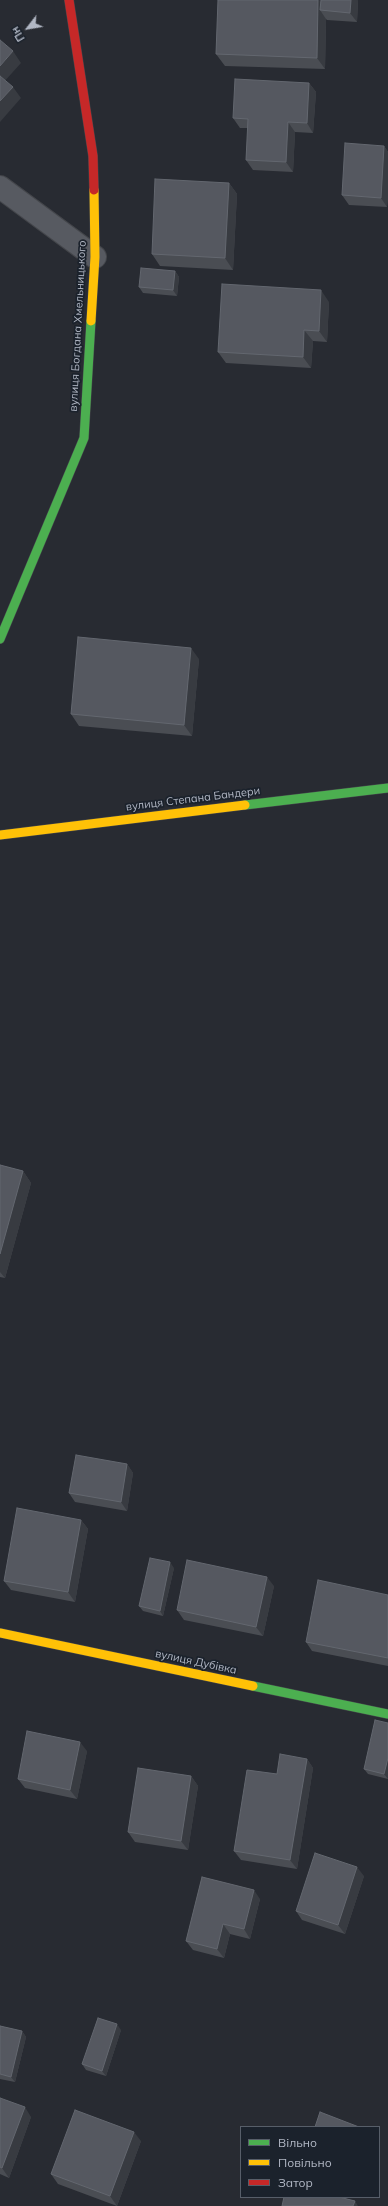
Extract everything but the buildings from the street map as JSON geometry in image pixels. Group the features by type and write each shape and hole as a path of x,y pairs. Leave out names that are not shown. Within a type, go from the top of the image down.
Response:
{"street":[{"name":"вулиця Богдана Хмельницького","path":"0,639 84,438 95,257 93,156 69,0"},
{"path":"0,187 95,257"},
{"name":"вулиця Степана Бандери","path":"0,835 388,788"},
{"name":"вулиця Дубівка","path":"0,1633 388,1714"}],"traffic: fast":[{"path":"0,639 84,438 91,321"},
{"path":"245,805 388,788"},
{"path":"253,1686 388,1714"}],"traffic: slow":[{"path":"91,321 95,257 94,190"},
{"path":"0,835 245,805"},
{"path":"0,1633 253,1686"}],"traffic: jam":[{"path":"69,0 93,156 94,190"}]}
